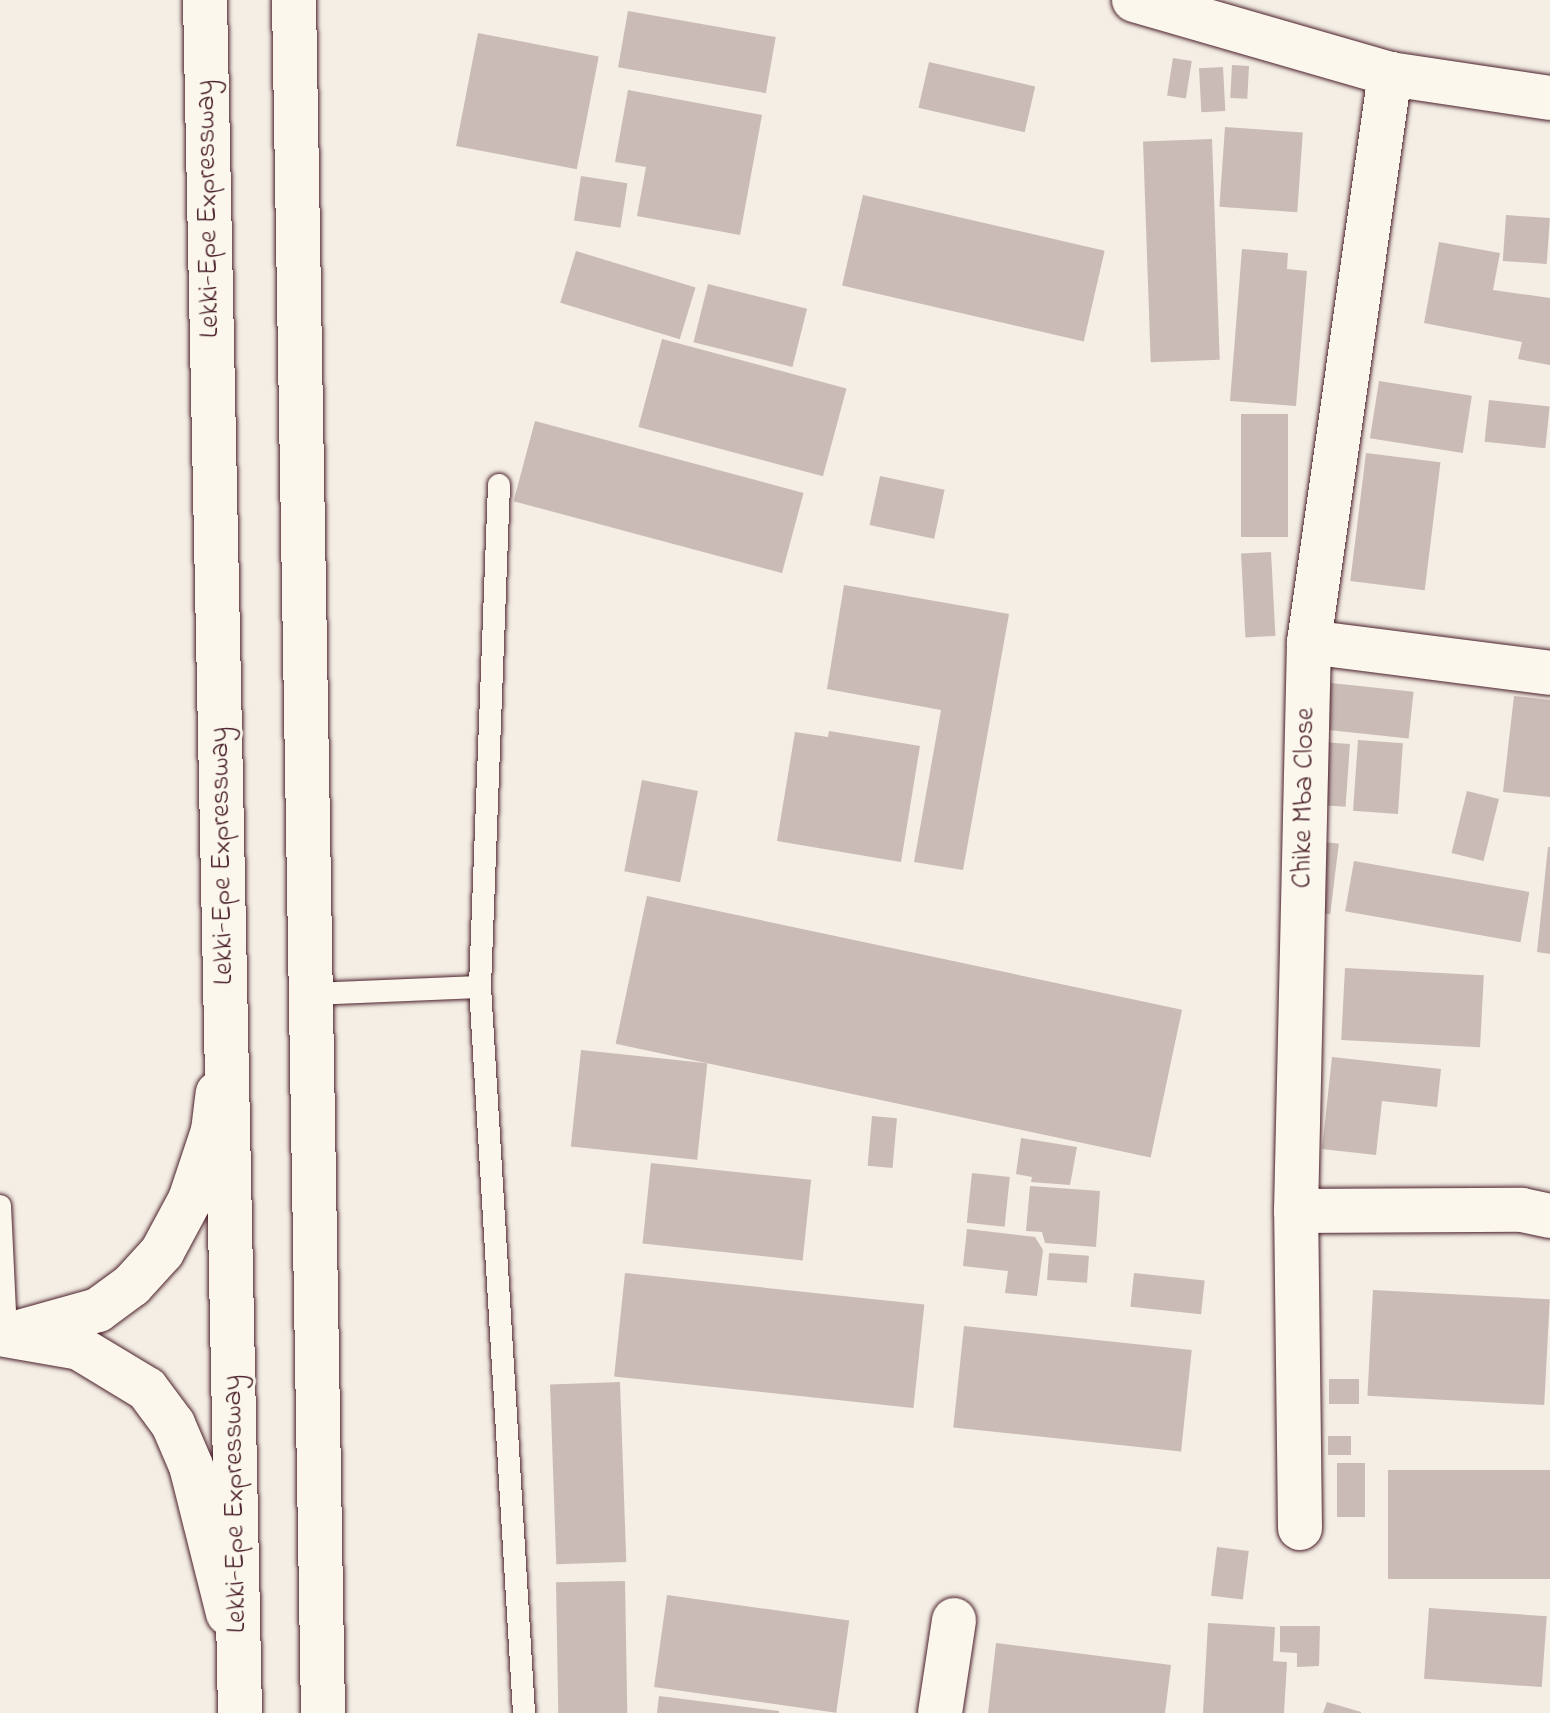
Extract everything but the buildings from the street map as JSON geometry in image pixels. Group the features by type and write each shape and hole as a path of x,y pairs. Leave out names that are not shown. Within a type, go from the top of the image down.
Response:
{"main road":[{"name":"Lekki-Epe Expressway","path":"205,0 240,1713"},
{"path":"294,0 323,1713"},
{"path":"1134,0 1390,74 1550,98"},
{"name":"Chike Mba Close","path":"1300,1528 1296,1211 1309,642 1390,74"},
{"path":"1309,642 1550,673"},
{"path":"3,1334 60,1325 98,1310 132,1285 162,1252 190,1200 213,1131 227,1031"},
{"path":"1296,1211 1522,1210 1550,1216"},
{"path":"3,1334 79,1348 110,1363 147,1389 173,1424 204,1509 240,1666"},
{"path":"940,1713 954,1620"}],"lane":[{"path":"499,485 480,987 524,1713"},
{"path":"311,994 480,987"},
{"path":"0,1206 3,1334"}]}
